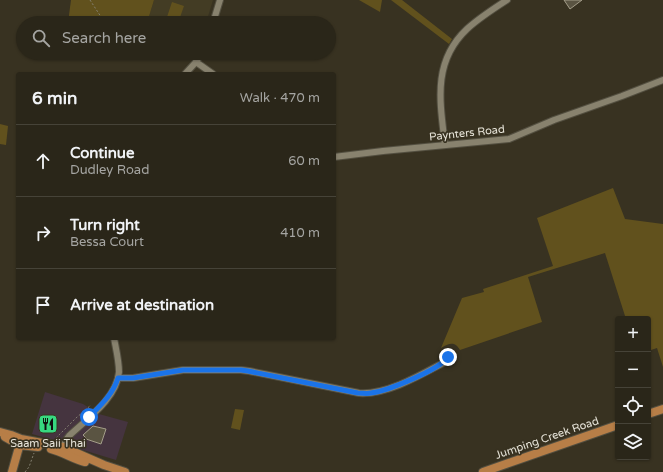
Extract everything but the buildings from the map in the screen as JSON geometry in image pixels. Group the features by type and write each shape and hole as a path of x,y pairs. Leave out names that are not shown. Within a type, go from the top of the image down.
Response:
{"main road":[{"path":"651,413 663,409"},
{"name":"Jumping Creek Road","path":"483,472 615,426"},
{"path":"0,434 35,447 62,449"},
{"path":"20,442 62,449 83,461 104,465 125,472"},
{"path":"12,472 20,442"}],"street":[{"path":"215,16 220,0"},
{"path":"445,145 440,90 447,60 452,49 466,30 507,0"},
{"path":"187,72 196,62 210,72"},
{"name":"Paynters Road","path":"336,157 509,139 554,120 663,80"},
{"path":"62,449 69,436 111,394 115,386 118,378 118,364 114,340"},
{"path":"118,378 133,378 183,370 241,370 358,393 372,393 418,377 443,363 450,354"}],"path":[{"path":"90,0 100,16"},
{"path":"55,440 91,405"},
{"path":"25,472 32,462 35,447"}],"shaded area":[{"path":"71,0 154,0 149,16 69,16"},
{"path":"154,0 213,0 208,16 149,16"},
{"path":"359,0 382,0 380,12"},
{"path":"391,0 402,0 452,39 449,44"},
{"path":"172,2 184,6 180,16 167,16"},
{"path":"0,124 8,126 6,145 0,144"},
{"path":"613,188 625,219 663,224 663,367 657,348 651,350 651,316 625,316 605,253 528,277 542,322 460,350 454,344 441,348 462,298 484,292 483,289 553,266 537,218"},
{"path":"45,392 83,404 99,414 128,422 116,460 32,434"},
{"path":"235,409 244,410 240,430 231,428"}],"place":[{"name":"Saam Saii Thai","path":"48,424"}],"route":[{"path":"89,417 111,394 118,378 133,378 176,370 241,370 358,393 372,393 379,392 418,377 443,363 448,357"}]}
